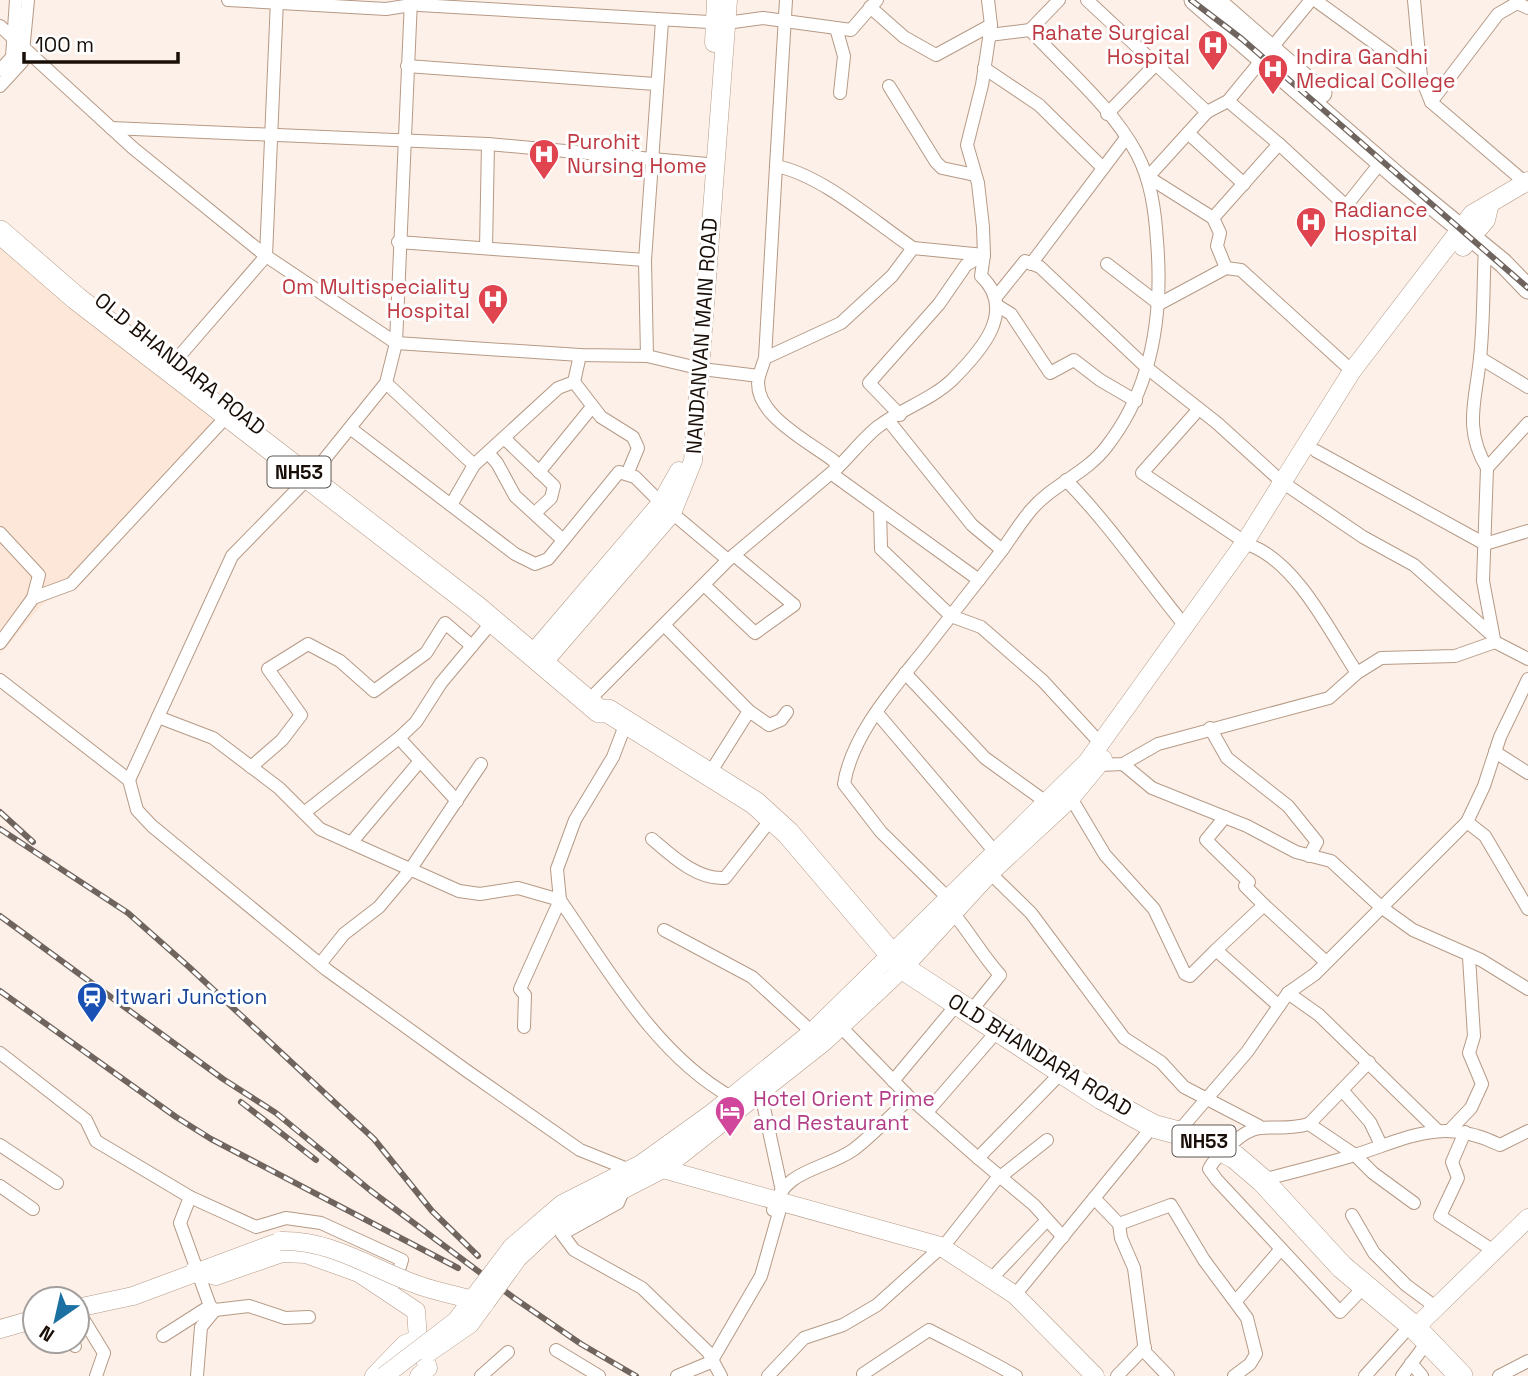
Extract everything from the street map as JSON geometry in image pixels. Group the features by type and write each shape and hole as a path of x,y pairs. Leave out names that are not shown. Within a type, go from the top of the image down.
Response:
{"highway":[{"name":"OLD BHANDARA ROAD","path":"0,212 150,348 176,360 311,475 499,610 541,654 604,707 710,772 772,818 789,833 898,962 1063,1071 1153,1126 1178,1132 1224,1151 1262,1180 1314,1239 1418,1331 1461,1376"},
{"name":"NH53","path":"0,232 76,298 150,348 227,416 311,475 492,622 541,654"}],"main road":[{"path":"541,654 666,508 678,475 698,368 707,164 720,23 716,0"},
{"name":"NANDANVAN MAIN ROAD","path":"698,368 720,23 728,0"},
{"path":"1194,0 1268,55 1473,232 1528,289"},
{"path":"1216,0 1268,55 1381,162 1528,273"},
{"path":"951,906 1071,798 1248,544 1286,485 1352,371 1429,281 1486,220 1489,207 1527,182"},
{"path":"1286,485 1316,451 1357,376 1429,281"},
{"path":"398,1376 470,1324 479,1302 512,1247 548,1213 616,1187 761,1094 841,1027 951,906 995,852 1046,802 1093,763 1101,744 1185,626 1248,544"},
{"path":"647,1167 898,962"},
{"path":"647,1167 937,1249 1013,1299 1095,1376"},
{"path":"1418,1331 1437,1308 1528,1218"},
{"path":"91,1305 133,1296 280,1241 300,1240 324,1246 419,1285 479,1302"},
{"path":"202,1268 216,1276 282,1253 306,1254 359,1273 416,1311 418,1339 426,1373"},
{"path":"1013,1299 1082,1376"},
{"path":"384,1376 479,1302"},
{"path":"0,1329 21,1323"},
{"path":"374,1376 405,1344 418,1339"}],"street":[{"path":"0,86 22,62 18,43 16,0"},
{"path":"0,70 12,57 18,43 28,0"},
{"path":"228,0 386,9 414,3 720,23 763,18 851,30 874,4 904,37 936,55 990,30 1030,30 1059,0"},
{"path":"366,0 397,6"},
{"path":"786,0 765,358 755,390 774,415 834,461 834,471"},
{"path":"988,0 990,30 967,145 975,175 984,255 981,276 995,292 997,301 1011,314 1050,373 1074,360 1100,380 1136,401"},
{"path":"1087,0 1207,111"},
{"path":"1148,177 1207,111 1228,101 1313,0 1421,77"},
{"path":"1414,0 1421,77 1431,102 1527,182"},
{"path":"176,360 266,256 277,2"},
{"path":"129,780 232,556 311,475 387,383 396,343 403,140 414,3"},
{"path":"1431,102 1498,14 1517,3 1528,8"},
{"path":"647,356 645,260 655,84 662,21"},
{"path":"0,26 111,128 266,256 396,343 580,355 647,356 698,368 759,376"},
{"path":"836,28 844,55 839,93"},
{"path":"893,1081 1000,975 977,950 951,906 881,832 844,784 848,762 905,673 1002,550 1030,510 1055,486 1082,472 1107,447 1136,401 1158,325 1157,234 1148,177 1126,138 1107,114 1030,30"},
{"path":"1107,114 1156,64"},
{"path":"407,66 655,84"},
{"path":"984,68 1039,105 1103,168"},
{"path":"889,86 936,162 942,168 975,175"},
{"path":"1228,101 1346,205 1381,162"},
{"path":"111,128 488,144 707,164"},
{"path":"1188,133 1244,184"},
{"path":"1031,264 1126,138"},
{"path":"486,248 488,144"},
{"path":"1213,218 1279,144"},
{"path":"776,166 792,169 817,183 913,248 984,255"},
{"path":"1148,177 1213,218 1220,233 1217,246 1226,268"},
{"path":"1473,232 1480,358 1471,415 1475,449 1487,468 1483,581 1494,639"},
{"path":"398,242 645,260"},
{"path":"765,358 841,323 892,276 913,248"},
{"path":"984,255 966,265 939,304 869,383 972,525 1002,550"},
{"path":"732,1097 708,1083 662,1038 626,995 560,900 557,869 575,820 613,757 604,707 664,625 731,557 834,471 876,427 951,380 989,333 997,301 1024,261 1085,306 1147,368 1199,409 1286,485 1363,537 1414,565 1494,639 1528,659"},
{"path":"1107,264 1158,304"},
{"path":"1158,304 1226,268 1241,271 1352,371"},
{"path":"580,355 574,382 592,407 609,424 633,438 638,447 637,456 628,472"},
{"path":"1480,358 1528,387"},
{"path":"451,505 474,465 558,388 574,382"},
{"path":"387,383 474,465"},
{"path":"539,472 592,407"},
{"path":"1199,409 1142,473 1248,544 1269,553 1311,599 1357,673"},
{"path":"33,598 71,584 227,416"},
{"path":"1487,468 1528,423"},
{"path":"350,428 515,554 535,564 548,559 619,472 628,472 666,508 794,605 755,633 704,584"},
{"path":"504,438 554,486 554,493 535,513"},
{"path":"1316,451 1485,544 1528,531"},
{"path":"488,453 497,463 515,496 564,540"},
{"path":"834,471 880,509 978,580"},
{"path":"1066,480 1101,517 1129,558 1185,626"},
{"path":"880,509 881,550 951,616 981,627 1043,681 1101,744"},
{"path":"0,533 39,575 33,598 0,643"},
{"path":"304,813 416,722 441,683 492,622"},
{"path":"251,767 282,740 301,715 268,669 308,644 340,661 374,691 426,653 445,624 472,646"},
{"path":"664,625 749,710 769,725 781,720 787,712"},
{"path":"1093,763 1123,764 1158,744 1329,698 1357,673 1381,657 1455,656 1494,639"},
{"path":"905,673 985,758 1046,802"},
{"path":"0,680 129,780 137,810 152,826 320,964 580,1150 647,1167"},
{"path":"1178,1132 1247,1052 1288,993 1326,962 1467,822 1485,786 1495,752 1528,680"},
{"path":"710,772 749,710"},
{"path":"877,713 995,852"},
{"path":"158,717 214,738 320,829 410,870 459,891 480,894 518,888 560,900"},
{"path":"1210,728 1227,758 1288,806 1317,842 1309,856"},
{"path":"399,738 457,801"},
{"path":"1495,752 1528,773"},
{"path":"351,843 421,761"},
{"path":"320,964 344,934 379,907 410,870 481,764"},
{"path":"1123,764 1152,788 1225,817 1309,856 1331,861 1381,907 1413,930 1481,960 1528,989"},
{"path":"1071,798 1105,855 1154,909 1185,974 1190,976 1264,905"},
{"path":"1225,817 1206,840 1249,882 1245,886 1326,962"},
{"path":"652,839 681,863 714,879 725,878 772,818"},
{"path":"1467,822 1485,836 1528,909"},
{"path":"990,873 1031,914 1124,1038 1161,1062 1184,1087 1204,1099 1259,1126 1287,1130 1309,1125 1368,1062"},
{"path":"524,1027 525,995 520,989 560,900"},
{"path":"664,930 752,977 812,1032"},
{"path":"1216,950 1279,1006"},
{"path":"1444,1130 1471,1108 1482,1084 1469,1053 1474,1035 1469,957"},
{"path":"1288,993 1318,1015 1444,1130"},
{"path":"841,1027 910,1098 1001,1175 1063,1237"},
{"path":"927,1112 999,1029"},
{"path":"0,1053 86,1120 96,1141 190,1197 256,1227 286,1218 321,1223 402,1260 392,1294"},
{"path":"978,1158 1063,1071"},
{"path":"1342,1090 1370,1122 1381,1145"},
{"path":"761,1094 778,1202"},
{"path":"677,1376 711,1362 761,1276 778,1202 797,1174 852,1151 910,1098"},
{"path":"1309,1125 1355,1155 1373,1173 1414,1203"},
{"path":"1013,1299 1153,1126"},
{"path":"1259,1126 1244,1131 1209,1169 1340,1312 1345,1310 1365,1286"},
{"path":"1262,1180 1355,1155 1417,1132 1465,1132 1500,1145 1528,1131"},
{"path":"1465,1132 1451,1162 1458,1178 1440,1216 1494,1251"},
{"path":"768,1376 804,1338 843,1325 877,1305 947,1242 982,1195 1001,1175 1047,1140"},
{"path":"0,1144 57,1183"},
{"path":"0,1186 33,1209"},
{"path":"616,1187 618,1203 562,1234 574,1250 642,1287 708,1352 711,1362 721,1376"},
{"path":"190,1197 180,1223 202,1268 212,1308 201,1327 197,1376"},
{"path":"1094,1198 1119,1224 1121,1238 1135,1268 1145,1352 1168,1376"},
{"path":"1119,1224 1171,1205 1204,1260 1247,1318 1256,1354 1250,1364 1234,1376"},
{"path":"1352,1215 1374,1252 1406,1285 1437,1308"},
{"path":"989,1282 1048,1220"},
{"path":"1237,1301 1281,1249"},
{"path":"163,1336 212,1308 249,1306 285,1318 309,1317"},
{"path":"863,1374 929,1331 988,1358 1016,1376"},
{"path":"1402,1376 1411,1363 1418,1331"},
{"path":"1365,1376 1418,1331"},
{"path":"91,1332 103,1353 96,1376"},
{"path":"1117,1376 1145,1347"},
{"path":"556,1350 599,1376"},
{"path":"481,1376 508,1352"},
{"path":"1499,1376 1528,1361"},
{"path":"1411,1363 1422,1376"}],"shaded area":[{"path":"0,244 217,420 87,564 39,608 0,654"}],"railway":[{"path":"1191,0 1242,39 1528,288"},
{"path":"0,812 33,842"},
{"path":"0,829 128,913 189,967 374,1139 432,1211 478,1256"},
{"path":"0,916 223,1079 276,1113 371,1191 514,1298 581,1344 636,1376"},
{"path":"0,991 211,1139 458,1268"},
{"path":"241,1102 316,1160"}],"place":[{"name":"Rahate Surgical Hospital","path":"1213,72"},
{"name":"Indira Gandhi Medical College","path":"1273,96"},
{"name":"Purohit Nursing Home","path":"544,181"},
{"name":"Radiance Hospital","path":"1311,249"},
{"name":"Om Multispeciality Hospital","path":"493,326"},
{"name":"Itwari Junction","path":"92,1024"},
{"name":"Hotel Orient Prime and Restaurant","path":"730,1138"}]}
